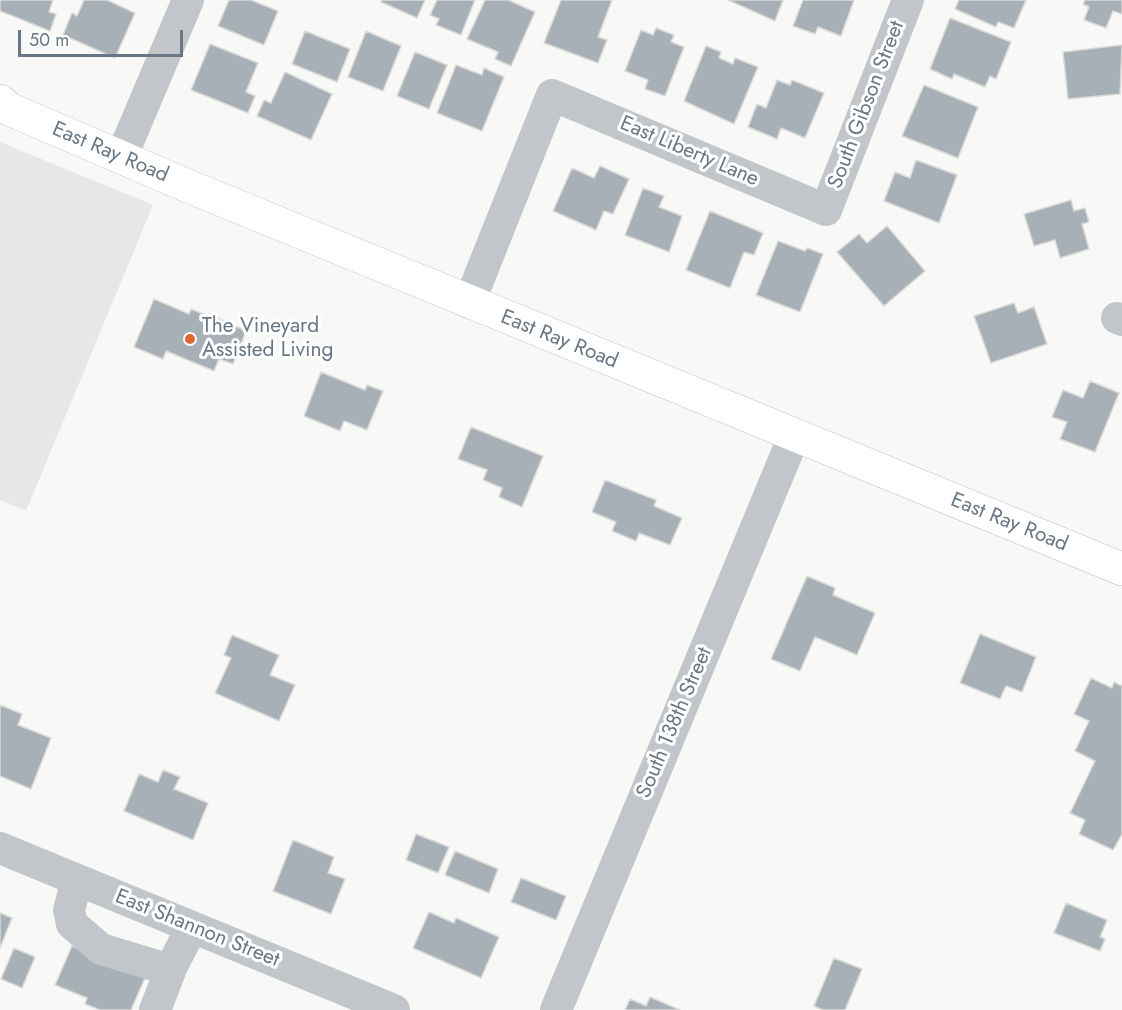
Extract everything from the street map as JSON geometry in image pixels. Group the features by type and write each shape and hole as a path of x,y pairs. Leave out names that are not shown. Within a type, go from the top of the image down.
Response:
{"main road":[{"name":"East Ray Road","path":"3,107 469,303 1122,569"}],"street":[{"path":"122,158 188,0"},
{"name":"South Gibson Street","path":"826,210 908,0"},
{"name":"East Liberty Lane","path":"469,303 552,95 826,210"},
{"name":"South 138th Street","path":"556,1010 794,435"},
{"name":"East Shannon Street","path":"0,848 394,1010"},
{"path":"77,880 69,910 72,924 102,950 170,970"},
{"path":"155,1010 170,970 192,927"}],"shaded area":[{"path":"0,142 153,205 26,511 0,500"}],"building":[{"path":"0,0 53,0 49,12 56,14 50,31 0,11"},
{"path":"84,0 107,0 135,13 115,58 63,35 72,13 77,16"},
{"path":"229,0 251,0 278,11 264,45 218,26"},
{"path":"382,0 425,0 417,18 381,2"},
{"path":"437,0 475,0 461,35 436,25 439,19 430,15"},
{"path":"485,0 508,0 535,12 511,66 495,59 498,52 467,39"},
{"path":"561,0 612,0 598,37 607,40 598,63 544,43"},
{"path":"728,0 783,0 775,21"},
{"path":"803,0 854,0 841,36 818,27 815,34 793,26"},
{"path":"959,0 1026,0 1014,28 998,22 996,27 955,9"},
{"path":"1085,0 1122,0 1122,14 1113,11 1106,28 1084,20 1089,7 1083,4"},
{"path":"950,18 1011,42 996,79 990,76 985,87 954,74 952,79 930,69"},
{"path":"656,28 674,35 671,42 684,47 665,96 645,89 648,80 625,71 641,30 653,35"},
{"path":"305,31 350,49 337,82 292,64"},
{"path":"366,31 401,46 383,91 348,77"},
{"path":"210,44 258,63 246,92 255,96 248,113 191,90"},
{"path":"1122,45 1120,94 1068,99 1063,52"},
{"path":"706,46 721,52 719,58 733,64 735,58 758,67 734,124 684,101"},
{"path":"415,52 447,65 429,109 397,96"},
{"path":"456,65 482,75 484,68 504,77 482,131 437,113"},
{"path":"285,72 332,94 311,140 257,116 264,100 271,103"},
{"path":"777,80 790,85 792,80 824,93 805,138 781,128 777,139 748,127 757,104 766,108"},
{"path":"924,85 978,107 958,158 902,136"},
{"path":"916,160 957,175 939,223 884,201 895,172 910,178"},
{"path":"600,166 629,179 613,214 604,211 596,230 553,211 572,168 594,178"},
{"path":"643,188 664,196 659,207 682,216 669,252 625,235"},
{"path":"1071,200 1074,211 1085,208 1089,222 1082,224 1089,249 1060,258 1055,240 1034,246 1024,214"},
{"path":"710,211 763,233 754,255 744,252 730,288 686,270"},
{"path":"887,226 925,271 884,306 837,252 859,234 867,243"},
{"path":"778,241 805,251 807,248 823,254 800,312 756,295"},
{"name":"The Vineyard Assisted Living","path":"154,299 189,314 191,309 208,316 209,314 246,331 233,364 219,359 214,371 166,351 163,359 134,347"},
{"path":"1014,303 1018,313 1034,307 1047,344 991,363 974,316"},
{"path":"321,372 365,390 367,385 383,391 367,430 344,421 340,431 304,416"},
{"path":"1090,381 1119,393 1095,452 1060,439 1067,422 1052,417 1063,390 1083,398"},
{"path":"471,427 543,456 522,507 499,497 502,488 483,480 487,470 458,459"},
{"path":"605,480 656,500 654,506 682,518 670,545 639,533 636,541 612,531 616,522 592,512"},
{"path":"807,576 835,588 833,595 875,613 857,655 815,637 800,671 771,659"},
{"path":"980,634 1036,657 1022,692 1006,686 1000,699 960,683"},
{"path":"232,635 279,655 270,675 295,685 279,721 215,693 231,658 224,655"},
{"path":"1091,678 1112,688 1114,682 1122,686 1122,834 1113,850 1079,834 1085,820 1070,813 1095,761 1075,751 1089,721 1074,714"},
{"path":"0,705 22,714 18,725 51,738 31,789 0,776"},
{"path":"163,770 180,777 174,789 208,803 193,840 124,811 139,774 158,782"},
{"path":"416,834 449,847 438,873 406,860"},
{"path":"293,840 334,857 328,873 345,879 331,914 273,891"},
{"path":"455,851 498,869 489,893 445,875"},
{"path":"521,878 566,896 556,920 511,902"},
{"path":"1066,903 1107,920 1100,937 1105,939 1100,951 1054,933"},
{"path":"429,912 454,923 456,918 499,937 481,978 413,948"},
{"path":"0,913 12,918 0,948"},
{"path":"72,946 145,978 131,1010 100,1010 85,1004 87,998 55,985"},
{"path":"14,948 35,957 22,988 1,979"},
{"path":"834,958 862,969 845,1010 823,1010 814,1006"},
{"path":"650,997 680,1010 625,1010 630,999 646,1006"}],"place":[{"name":"The Vineyard Assisted Living","path":"190,339"}]}
